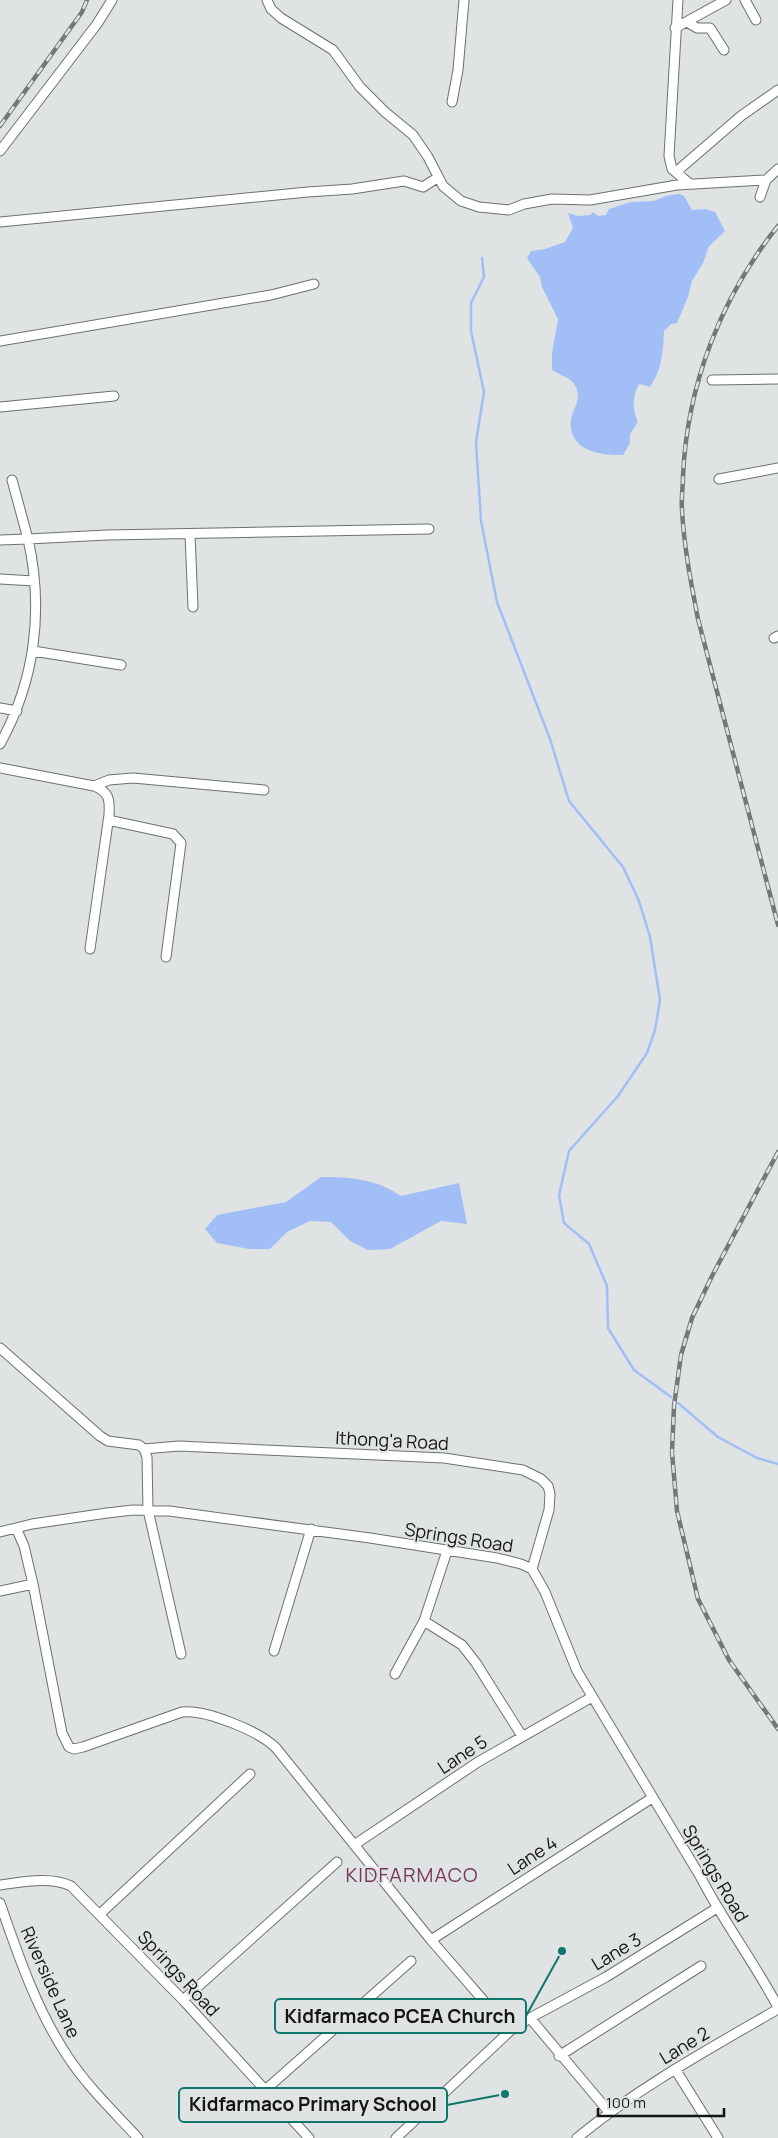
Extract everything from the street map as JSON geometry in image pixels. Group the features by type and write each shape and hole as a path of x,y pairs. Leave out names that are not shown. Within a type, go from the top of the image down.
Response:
{"street":[{"path":"0,151 97,24 112,0"},
{"path":"267,0 271,9 281,18 333,50 367,94 413,135 428,157 438,178 453,196 461,201 479,207 509,210 524,204 552,199 590,200 661,187 766,180"},
{"path":"452,102 458,70 464,0"},
{"path":"678,0 668,156 670,164 676,172 690,184"},
{"path":"675,28 726,0"},
{"path":"745,0 756,20"},
{"path":"687,22 697,28 710,28 724,50"},
{"path":"676,172 741,116 778,90"},
{"path":"760,197 766,180 778,169"},
{"path":"0,222 352,189 404,181 423,187 438,178"},
{"path":"0,341 271,295 314,284"},
{"path":"712,380 778,379"},
{"path":"0,407 114,396"},
{"path":"719,479 778,468"},
{"path":"0,744 17,711 33,652 37,602 28,540 12,480"},
{"path":"0,540 98,535 242,534 290,530 429,529"},
{"path":"190,534 193,607"},
{"path":"0,578 34,582"},
{"path":"33,652 121,666"},
{"path":"0,708 17,711"},
{"path":"0,768 94,786 104,790 108,796 108,820 90,949"},
{"path":"94,786 109,780 133,778 264,790"},
{"path":"108,820 173,834 181,843 166,957"},
{"path":"0,1348 100,1436 108,1441 139,1445 144,1449 148,1467 148,1510 181,1654"},
{"name":"Ithong'a Road","path":"144,1449 179,1446 444,1458 523,1470 541,1478 548,1486 550,1494 549,1510 532,1569"},
{"name":"Springs Road","path":"0,1532 107,1512 148,1510 311,1529 497,1558 532,1569 545,1592 569,1653 592,1697 604,1714 717,1908 763,1980 778,2008"},
{"path":"16,1528 24,1546 62,1733 68,1747 74,1749 83,1747 182,1712 202,1712 258,1734 269,1741 324,1806 431,1940 510,2031"},
{"path":"274,1651 311,1529"},
{"path":"395,1674 424,1621 447,1551"},
{"path":"0,1591 33,1584"},
{"path":"424,1621 462,1645 476,1663 522,1736"},
{"name":"Lane 5","path":"354,1845 478,1762 592,1697"},
{"path":"100,1914 250,1774"},
{"name":"Lane 4","path":"431,1940 652,1798"},
{"path":"183,2000 337,1862"},
{"name":"Springs Road","path":"0,1885 26,1882 63,1882 72,1886 183,2000 309,2138"},
{"name":"Riverside Lane","path":"0,1903 35,1994 68,2057 138,2138"},
{"name":"Lane 3","path":"396,2138 510,2031 530,2018 606,1977 717,1908"},
{"path":"264,2090 411,1961"},
{"path":"560,2056 701,1966"},
{"name":"Lane 2","path":"577,2138 609,2112 675,2069 778,2008"},
{"path":"530,2018 609,2112"},
{"path":"675,2069 718,2138"}],"water":[{"path":"679,194 684,196 692,210 706,209 715,212 725,231 709,246 703,263 692,281 688,297 677,323 671,324 664,331 661,360 654,380 650,387 639,384 634,403 638,422 630,434 630,443 623,455 605,454 587,449 574,438 571,430 571,420 578,396 576,387 566,377 552,370 552,353 558,319 542,287 540,277 527,258 531,251 545,249 565,242 573,228 568,213 578,216 590,215 593,212 598,216 606,215 609,209 631,202 654,201 666,196"},
{"path":"321,1177 363,1180 392,1190 401,1196 459,1183 467,1224 441,1221 390,1249 368,1250 350,1241 331,1222 310,1221 287,1232 270,1249 249,1249 217,1243 205,1229 217,1215 286,1202"}],"waterway":[{"path":"482,258 484,277 471,303 471,331 484,392 476,442 481,521 497,602 550,739 569,801 623,867 639,901 650,937 660,1000 655,1030 647,1053 618,1096 569,1151 559,1195 564,1223 589,1244 607,1286 608,1328 634,1370 671,1397"},
{"path":"678,1403 718,1437 757,1458 778,1464"}],"railway":[{"path":"0,126 82,12 87,0"},
{"path":"778,226 740,282 724,312 711,344 700,376 692,409 686,442 682,502 686,551 698,619 778,925"},
{"path":"778,1152 712,1276 692,1318 681,1355 674,1406 672,1452 677,1511 698,1599 729,1660 778,1729"}],"place":[{"name":"Kidfarmaco PCEA Church","path":"562,1951"},
{"name":"Kidfarmaco Primary School","path":"505,2094"}],"district":[{"name":"KIDFARMACO","path":"412,1874"}]}
